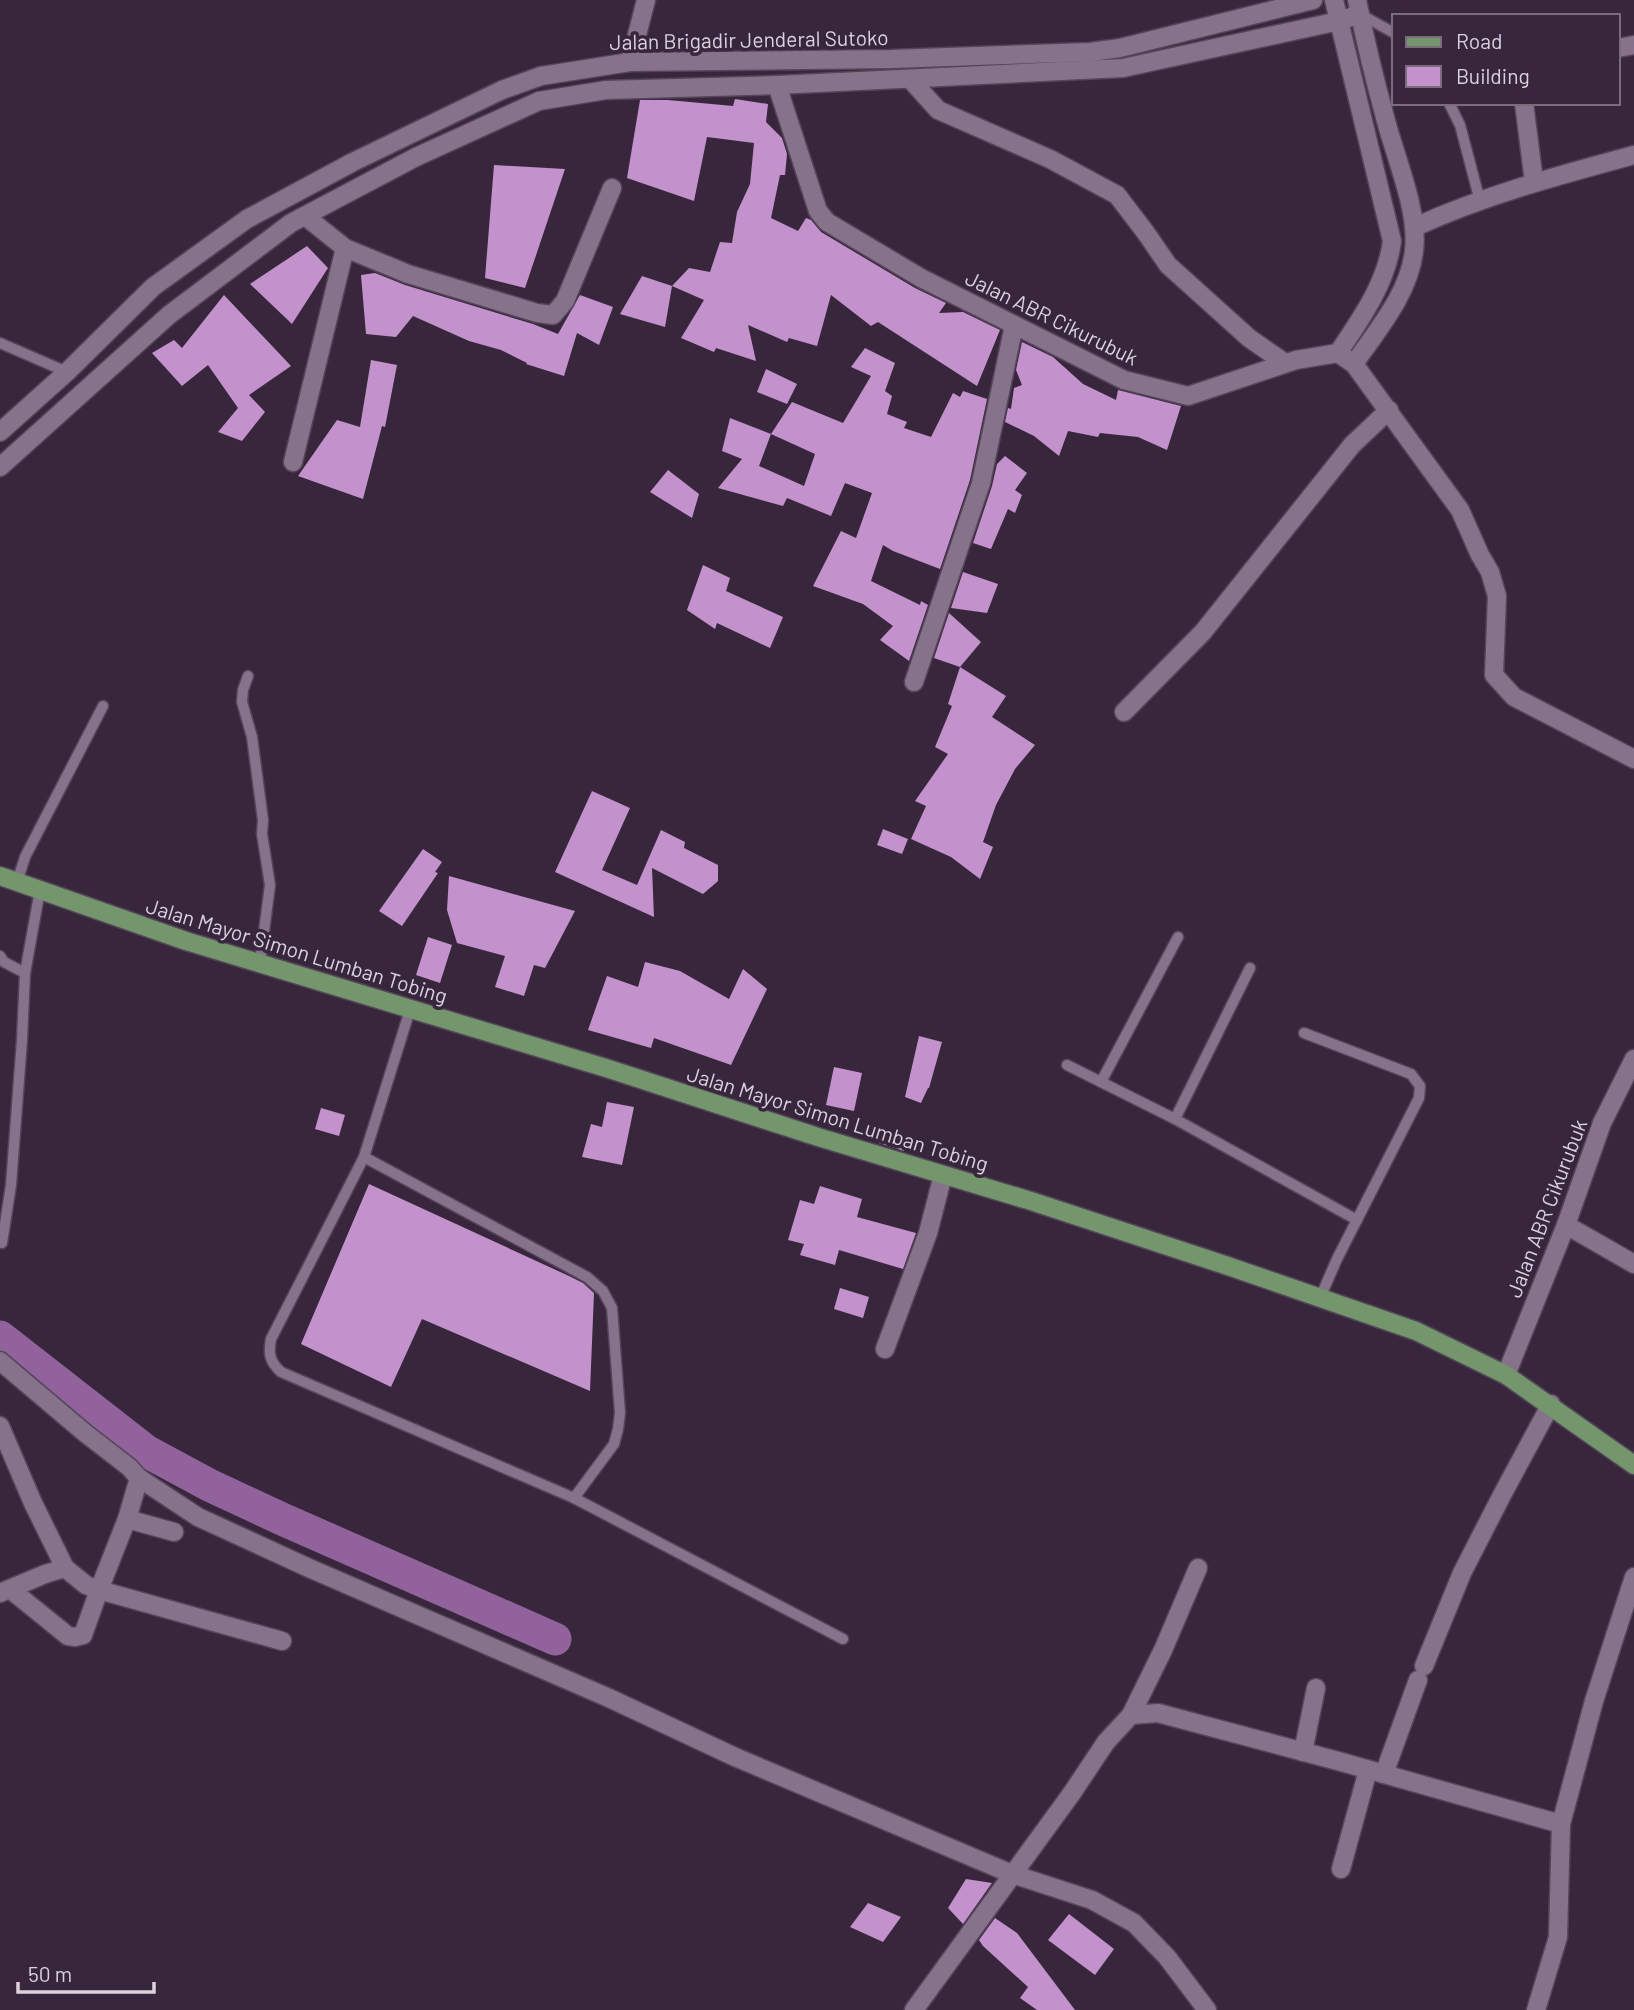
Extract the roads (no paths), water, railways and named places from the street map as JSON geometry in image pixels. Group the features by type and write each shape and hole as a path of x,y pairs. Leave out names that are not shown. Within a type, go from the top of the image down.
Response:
{"main road":[{"name":"Jalan Mayor Simon Lumban Tobing","path":"8,879 186,941 606,1068 1031,1201 1416,1331 1506,1375 1633,1463"}],"street":[{"path":"630,62 646,0"},
{"name":"Jalan Brigadir Jenderal Sutoko","path":"0,432 67,372 153,287 247,219 329,174 502,90 541,76 630,62 881,59 1090,52 1120,48 1312,0"},
{"path":"1334,0 1392,241 1390,257 1371,300 1338,353 1354,364 1460,510 1490,572 1497,596 1494,675 1514,697 1634,759"},
{"path":"0,467 169,315 291,223 416,157 539,101 606,90 777,85 1123,68 1339,21 1359,7 1385,118 1415,227 1414,252 1408,276 1397,301 1354,364"},
{"path":"881,59 882,80"},
{"path":"910,79 939,110 1050,159 1118,195 1168,265 1249,338 1285,363"},
{"name":"Jalan ABR Cikurubuk","path":"777,85 818,211 827,222 921,278 1124,380 1188,396 1285,363 1338,353"},
{"path":"1524,105 1534,182"},
{"path":"407,137 416,157"},
{"path":"1415,227 1534,182 1634,155"},
{"path":"305,216 345,248 408,274 537,313 553,315 565,301 612,188"},
{"path":"293,462 345,248"},
{"path":"153,287 169,315"},
{"path":"914,682 981,483 1014,325"},
{"path":"1124,712 1203,632 1352,446 1389,410"},
{"name":"Jalan ABR Cikurubuk","path":"1506,1375 1566,1225 1602,1123 1634,1059"},
{"path":"886,1349 929,1233 943,1175"},
{"path":"1566,1225 1634,1264"},
{"path":"0,1361 130,1467 139,1478 198,1517 297,1563 609,1698 735,1757 1012,1874 1093,1900 1134,1923 1167,1957 1207,2010"},
{"path":"1341,1869 1376,1772 1462,1573 1551,1404"},
{"path":"0,1426 65,1569 86,1585 99,1590 282,1641"},
{"path":"5,1591 68,1636 83,1635 127,1519 139,1478"},
{"path":"127,1519 174,1532"},
{"path":"914,2010 1106,1742 1131,1715 1163,1650 1198,1568"},
{"path":"5,1591 45,1574 65,1569"},
{"path":"1535,2010 1558,1937 1561,1824 1594,1701 1634,1577"},
{"path":"1303,1752 1316,1688"},
{"path":"1131,1715 1158,1713 1561,1824"}],"lane":[{"path":"1359,7 1392,32"},
{"path":"1450,105 1460,125 1480,201"},
{"path":"0,343 67,372"},
{"path":"248,677 242,702 252,737 263,820 261,834 270,885 260,962"},
{"path":"8,879 25,857 103,706"},
{"path":"2,1243 11,1185 25,973 40,890"},
{"path":"1101,1082 1178,937"},
{"path":"0,956 4,962 25,973"},
{"path":"1175,1119 1250,968"},
{"path":"410,1010 364,1157 271,1339 269,1352 272,1364 281,1372 574,1498 843,1639"},
{"path":"1304,1033 1411,1074 1420,1086 1419,1098 1320,1298"},
{"path":"1067,1065 1175,1119 1357,1220"},
{"path":"364,1157 587,1276 603,1291 612,1308 620,1413 618,1429 614,1444 574,1498"}],"waterway":[{"path":"0,1337 146,1451 209,1485 282,1519 555,1639"}]}
